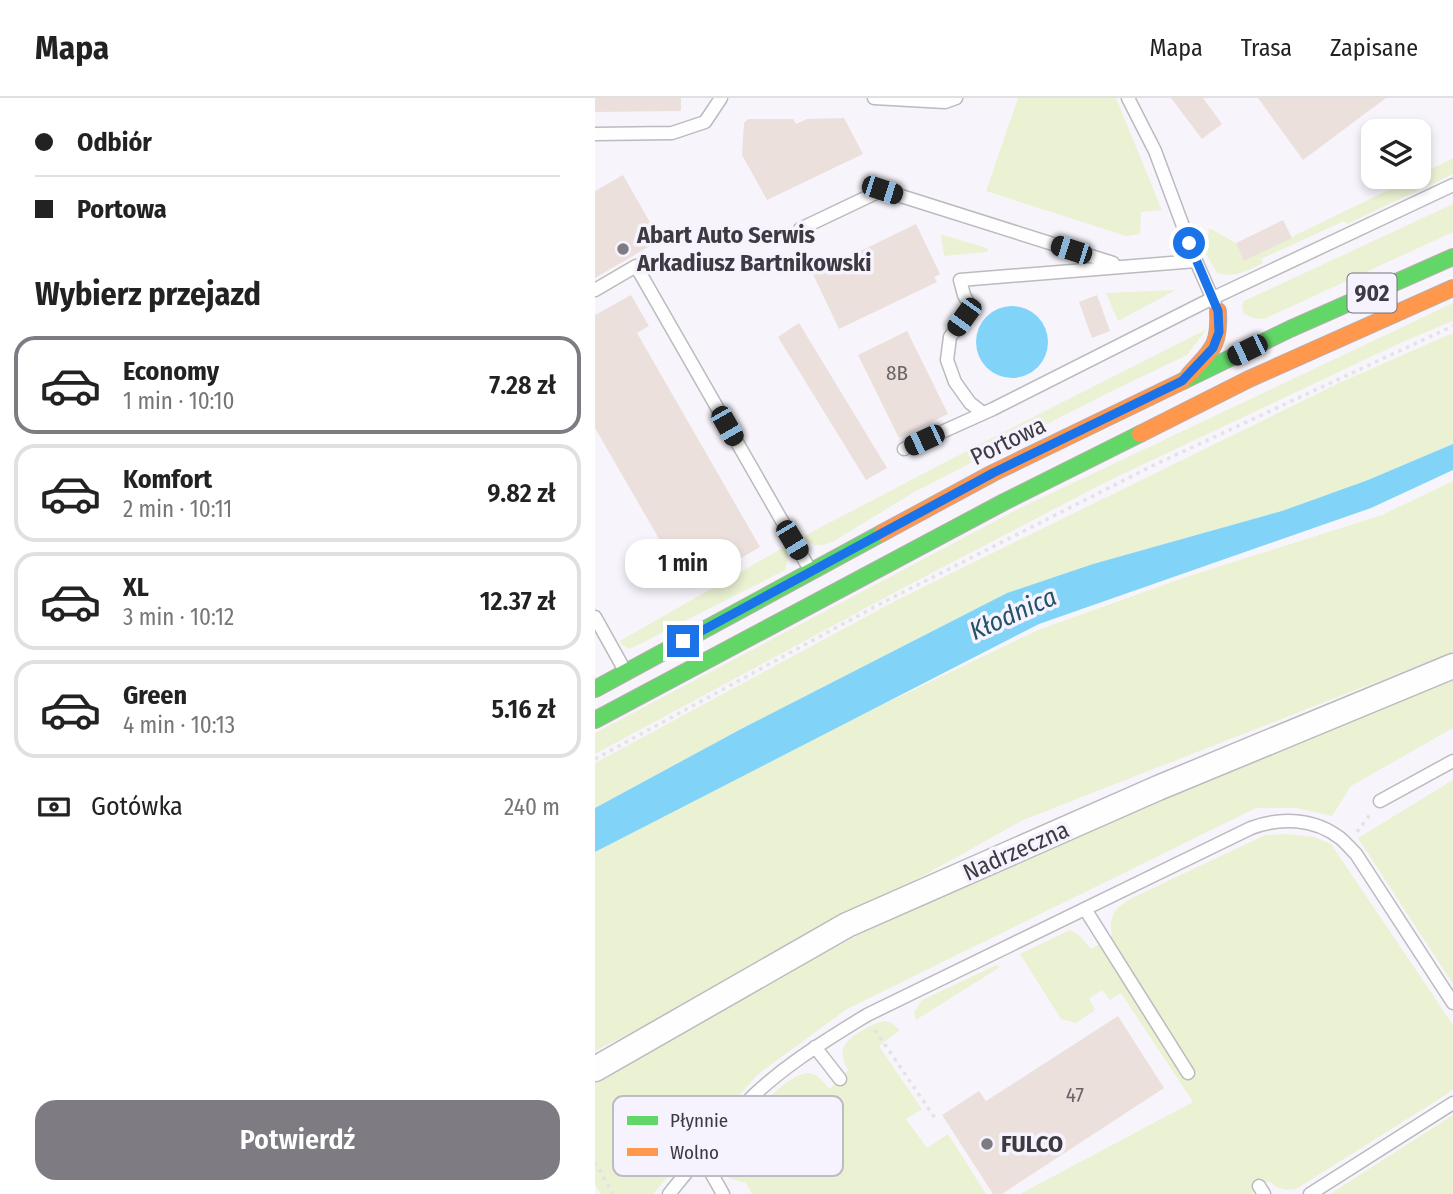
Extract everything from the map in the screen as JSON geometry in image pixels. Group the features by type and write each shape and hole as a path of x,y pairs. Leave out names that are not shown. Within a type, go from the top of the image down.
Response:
{"main road":[{"name":"Portowa","path":"595,689 993,473 1290,328 1453,257"},
{"name":"902","path":"595,720 1004,502 1249,379 1453,288"},
{"path":"1216,304 1231,324"},
{"path":"1182,381 1213,348 1219,332 1216,304"},
{"path":"1248,334 1290,328"}],"street":[{"name":"Nadrzeczna","path":"595,1069 847,925 1158,788 1453,666"}],"lane":[{"path":"595,134 672,133 705,122 721,98"},
{"path":"874,98 945,102 956,98"},
{"path":"1128,98 1155,151 1196,261 1216,304"},
{"path":"904,449 1216,304 1453,186"},
{"path":"800,229 882,190 1120,266"},
{"path":"983,413 970,403 955,382 947,360 950,337 971,308 960,279 1196,261"},
{"path":"595,290 636,266 811,571"},
{"path":"595,617 625,672"},
{"path":"1380,801 1453,761"},
{"path":"755,1096 815,1047 866,1016 1251,828 1286,820 1305,822 1324,829 1340,838 1356,854 1453,1003"},
{"path":"1085,909 1188,1073"},
{"path":"815,1047 840,1079"},
{"path":"1310,1194 1453,1103"},
{"path":"669,1194 684,1176"},
{"path":"713,1176 723,1194"}],"path":[{"path":"595,759 876,606 1128,478 1453,326"},
{"path":"866,1016 937,1121"},
{"path":"595,1162 613,1194"}],"green space":[{"path":"1018,98 1116,98 1162,210 1141,212 1140,234 1126,236 986,191"},
{"path":"1453,158 1453,174 1431,184 1431,169"},
{"path":"1390,189 1421,189 1347,224 1344,221 1261,259 1263,263 1246,271 1230,275 1217,273 1206,254 1209,228 1236,243 1244,260"},
{"path":"1453,204 1453,232 1264,319 1244,314 1244,301"},
{"path":"941,235 987,248 988,250 944,256"},
{"path":"1176,290 1118,321 1106,293"},
{"path":"1453,303 1453,321 1398,344 1106,482 595,754 595,733 1020,508"},
{"path":"1207,329 1187,355 916,491 834,541 819,545 804,539 806,535 980,444"},
{"path":"1453,333 1453,444 1368,480 1282,511 1093,564 1007,593 741,729 595,808 595,763 897,600 1341,382"},
{"path":"1453,481 1453,652 1023,820 743,976 595,1051 595,852 834,728 1038,630 1189,576 1382,515"},
{"path":"786,546 789,553 785,570 630,649 622,645 620,641"},
{"path":"1453,675 1453,728 1351,786 1332,816 1297,808 1256,808 847,1009 757,1075 739,1096 613,1096 613,1176 669,1176 653,1194 601,1194 595,1185 595,1083 692,1024 869,929 1081,829"},
{"path":"1453,780 1453,984 1358,838"},
{"path":"1265,835 1314,837 1331,844 1453,1025 1453,1089 1296,1189 1281,1189 1269,1181 1251,1194 1020,1194 1193,1102 1121,993 1110,1000 1102,990 1089,998 1095,1010 1076,1023 1061,1019 1020,954 1070,930 1079,935 1091,949 1112,936 1112,918 1120,906 1130,899"},
{"path":"996,965 1000,967 916,1020 914,1013 922,1000"},
{"path":"884,1021 892,1023 900,1030 879,1046 922,1109 906,1119 927,1148 948,1134 986,1194 752,1194 746,1183 728,1178 727,1176 843,1176 843,1096 771,1096 787,1082 809,1073 816,1075 830,1089 848,1070 843,1057 844,1046 851,1038"},
{"path":"1453,1115 1453,1194 1330,1194"}],"water":[{"path":"1012,306 1032,312 1042,322 1048,342 1042,362 1032,372 1012,378 992,372 982,362 976,342 982,322 992,312"},
{"name":"Kłodnica","path":"1453,444 1453,470 1371,508 1039,624 595,852 595,808 741,729 1007,593 1093,564 1282,511 1368,480"}],"building":[{"path":"595,98 681,98 681,111 595,112"},
{"path":"1171,98 1203,98 1222,124 1202,139"},
{"path":"1258,98 1386,98 1303,160"},
{"path":"844,118 863,154 767,200 742,155 744,123 748,119 793,119 796,124 807,119"},
{"path":"623,175 660,240 595,278 595,191"},
{"path":"1283,220 1292,238 1244,261 1236,243"},
{"path":"916,224 940,274 934,277 937,282 839,329 813,274"},
{"path":"631,295 649,326 637,333 760,547 688,589 595,428 595,315"},
{"path":"1097,295 1110,331 1092,338 1079,302"},
{"path":"799,323 887,468 866,480 778,337"},
{"path":"907,331 948,414 899,438 858,355"},
{"path":"1118,1016 1164,1088 1002,1194 993,1194 942,1115 979,1091 986,1101"}],"traffic: fast":[{"path":"1183,381 1290,329 1453,257"},
{"path":"595,720 1004,502 1140,434"},
{"path":"595,689 882,533"}],"traffic: slow":[{"path":"1140,434 1249,379 1453,288"},
{"path":"1189,375 1213,347 1218,311"},
{"path":"882,533 993,473 1183,381"}],"place":[{"name":"Abart Auto Serwis Arkadiusz Bartnikowski","path":"623,249"},
{"name":"FULCO","path":"987,1144"}],"route":[{"path":"683,641 993,473 1182,381 1213,348 1219,332 1218,311 1189,243"}]}
